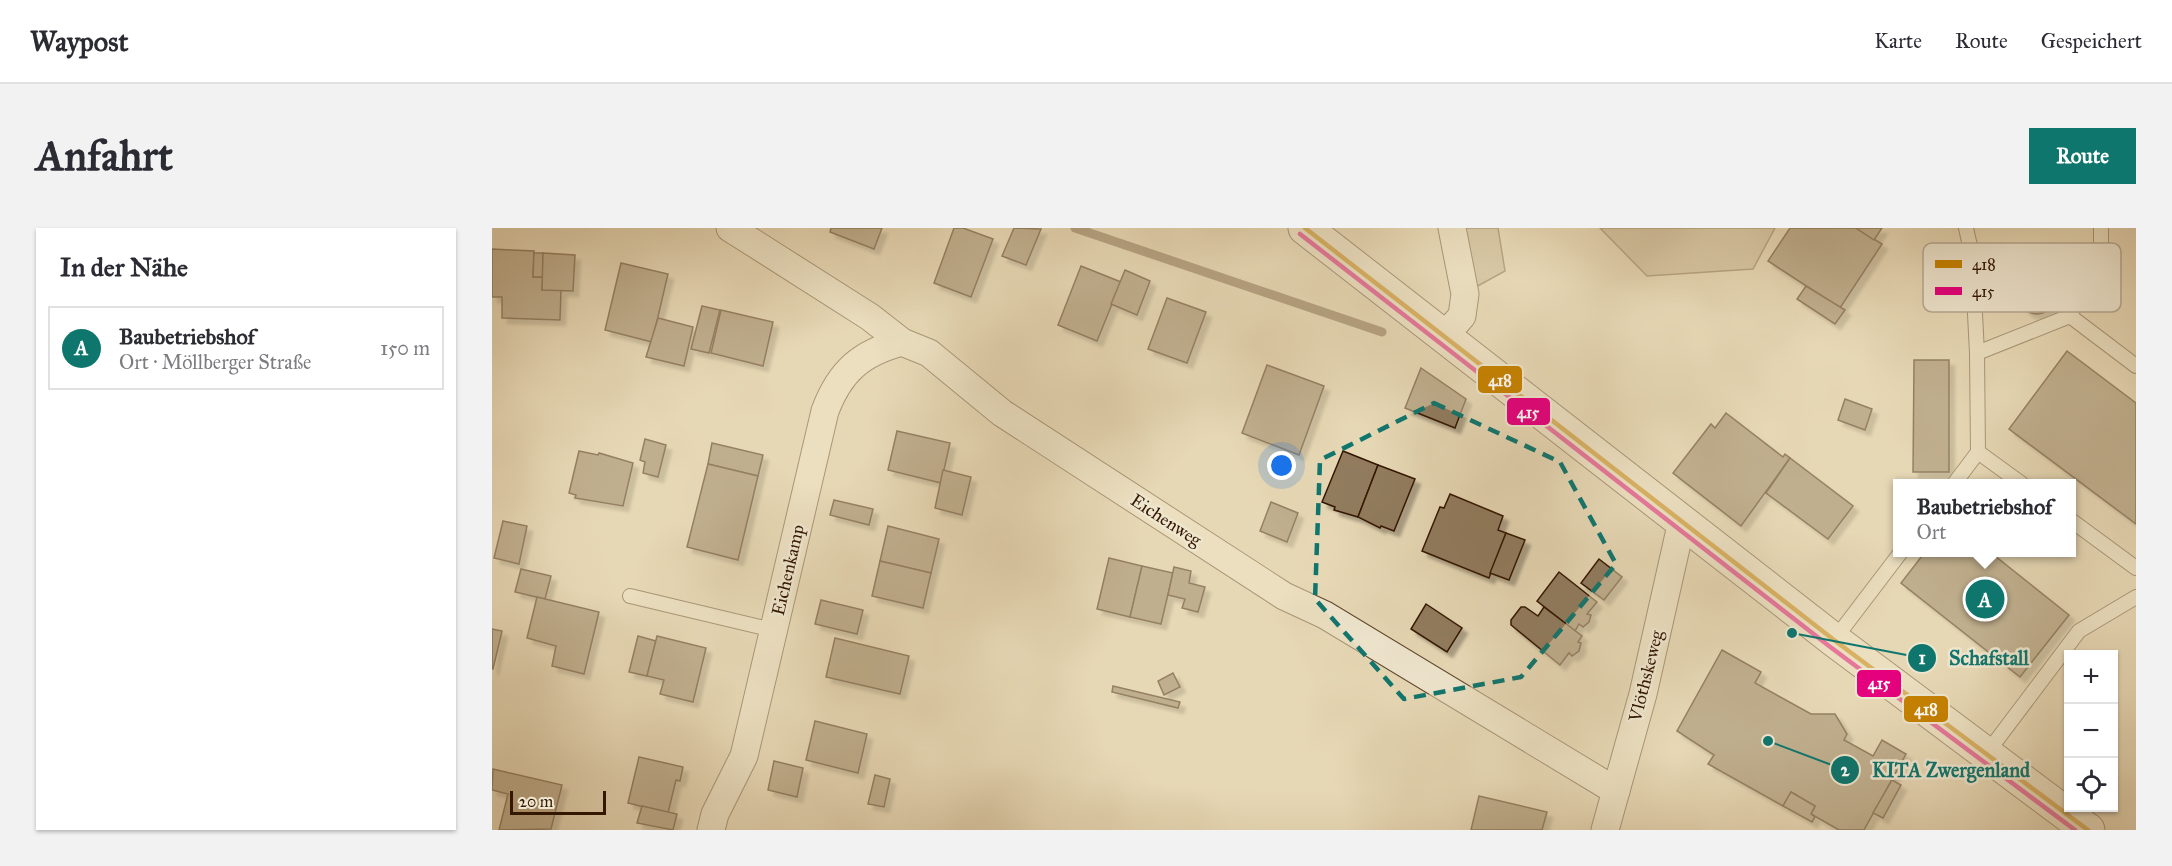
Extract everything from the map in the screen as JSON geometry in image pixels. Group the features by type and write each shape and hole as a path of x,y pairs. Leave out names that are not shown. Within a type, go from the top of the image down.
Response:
{"street":[{"name":"Eichenweg","path":"730,228 870,317 902,342 929,353 1002,413 1284,596 1325,615 1616,791"},
{"path":"1305,228 1834,640 2088,830"},
{"path":"1445,335 1462,316 1465,294 1452,228"},
{"name":"Eichenkamp","path":"711,830 715,814 744,756 825,411 832,391 844,374 861,359 878,349 902,342"},
{"name":"Vlöthskeweg","path":"1605,830 1643,694 1682,521"}],"lane":[{"path":"1966,228 1969,243"},
{"path":"1957,479 1978,452 1975,312"},
{"path":"1977,353 2070,316 2072,312"},
{"path":"2070,316 2136,366"},
{"path":"1978,452 2016,479"},
{"path":"2076,523 2136,568"},
{"path":"1834,640 1897,557"},
{"path":"630,596 773,630"},
{"path":"1987,753 2079,631 2136,597"}],"highlighted area":[{"path":"1434,403 1560,462 1616,564 1521,677 1404,699 1315,599 1320,460"}],"shaded area":[{"path":"1463,228 1498,228 1505,271 1474,288"},
{"path":"1600,228 1775,228 1753,269 1647,276"}],"building":[{"path":"831,228 882,228 874,249 830,232"},
{"path":"954,228 963,228 993,239 971,297 934,283"},
{"path":"1014,228 1041,229 1026,265 1002,256"},
{"path":"1790,228 1856,228 1882,244 1840,308 1768,261"},
{"path":"1856,228 1882,228 1874,240"},
{"path":"492,249 534,251 533,277 543,277 542,290 561,290 560,320 502,318 502,297 492,297"},
{"path":"534,253 543,253 543,277 533,277"},
{"path":"543,253 575,255 573,291 542,290"},
{"path":"621,263 668,274 652,342 605,330"},
{"path":"1081,266 1121,282 1097,341 1058,325"},
{"path":"1125,270 1150,281 1137,315 1111,304"},
{"path":"1806,286 1845,310 1835,324 1797,299"},
{"path":"1167,298 1206,312 1187,363 1148,349"},
{"path":"702,306 720,310 709,353 691,349"},
{"path":"721,310 773,322 763,366 711,353"},
{"path":"658,318 693,327 684,366 646,357"},
{"path":"2067,351 2136,403 2136,524 2076,479 2009,429"},
{"path":"1914,360 1949,360 1949,472 1913,472"},
{"path":"1267,365 1324,386 1299,455 1242,433"},
{"path":"1421,368 1466,399 1455,428 1405,408"},
{"path":"1845,399 1872,409 1865,430 1838,420"},
{"path":"1726,413 1783,457 1785,454 1790,458 1741,526 1673,473 1711,424 1715,428"},
{"path":"897,431 950,443 941,483 888,470"},
{"path":"645,439 666,445 658,477 643,473 645,462 640,460"},
{"path":"712,443 763,455 758,476 708,464"},
{"path":"579,451 598,455 599,453 633,463 623,506 575,498 576,495 569,493"},
{"path":"1343,451 1378,465 1358,517 1334,510 1335,507 1322,502"},
{"path":"1790,458 1853,506 1828,539 1766,493"},
{"path":"708,464 758,476 738,560 687,547"},
{"path":"1378,465 1415,479 1394,531 1381,526 1380,528 1358,517"},
{"path":"943,470 971,477 962,515 935,508"},
{"path":"1450,494 1503,516 1498,530 1506,533 1489,578 1422,551 1440,507 1444,508"},
{"path":"834,500 873,509 869,525 830,515"},
{"path":"1271,502 1298,513 1287,542 1260,531"},
{"path":"503,521 527,526 519,564 494,558"},
{"path":"888,526 939,539 931,573 880,561"},
{"path":"1506,533 1525,540 1509,580 1490,573"},
{"path":"1921,557 1996,557 2069,615 2020,677 1901,583"},
{"path":"1109,558 1142,566 1130,617 1097,609"},
{"path":"1599,559 1622,577 1604,600 1581,583"},
{"path":"880,561 931,573 923,608 872,596"},
{"path":"1142,566 1173,573 1161,624 1130,617"},
{"path":"1174,567 1191,571 1189,583 1205,587 1198,612 1182,608 1185,599 1168,595"},
{"path":"521,569 551,576 545,599 515,592"},
{"path":"1559,572 1597,602 1587,614 1591,615 1589,622 1583,627 1579,624 1575,631 1537,601"},
{"path":"537,597 599,612 584,674 552,666 556,646 527,638"},
{"path":"821,600 863,610 857,634 815,624"},
{"path":"1426,604 1462,628 1447,652 1411,629"},
{"path":"1521,607 1525,607 1538,616 1544,607 1582,636 1578,642 1581,643 1579,651 1572,656 1569,653 1560,665 1511,625 1511,620"},
{"path":"492,629 502,631 493,669 492,669"},
{"path":"638,636 656,641 647,676 629,672"},
{"path":"657,636 706,648 693,702 660,694 664,680 647,676"},
{"path":"835,638 909,656 900,694 826,677"},
{"path":"1722,650 1761,672 1755,683 1811,714 1835,714 1847,734 1844,740 1873,756 1882,740 1906,754 1864,830 1839,830 1811,814 1815,806 1791,792 1783,806 1708,764 1714,755 1677,731"},
{"path":"1173,673 1180,687 1164,695 1158,681"},
{"path":"1113,686 1180,702 1178,708 1112,692"},
{"path":"815,721 867,734 858,773 806,760"},
{"path":"639,757 683,767 680,781 676,780 668,813 628,803"},
{"path":"774,761 803,768 797,797 768,790"},
{"path":"493,769 562,785 551,829 499,830 508,794 492,790"},
{"path":"875,775 890,779 884,807 868,804"},
{"path":"1892,780 1901,785 1883,818 1873,813"},
{"path":"1791,792 1815,806 1811,814 1815,817 1812,822 1783,806"},
{"path":"1479,796 1547,812 1542,830 1471,830"},
{"path":"642,806 677,814 673,830 637,823"}],"waterway":[{"path":"1075,228 1382,332"}],"transit line":[{"name":"418","path":"1305,228 1834,640 2088,830"},
{"name":"415","path":"1300,234 1829,646 2075,830"}],"place":[{"name":"Baubetriebshof","path":"1985,599"},
{"name":"Schafstall","path":"1792,633"},
{"name":"KITA Zwergenland","path":"1768,741"}]}
